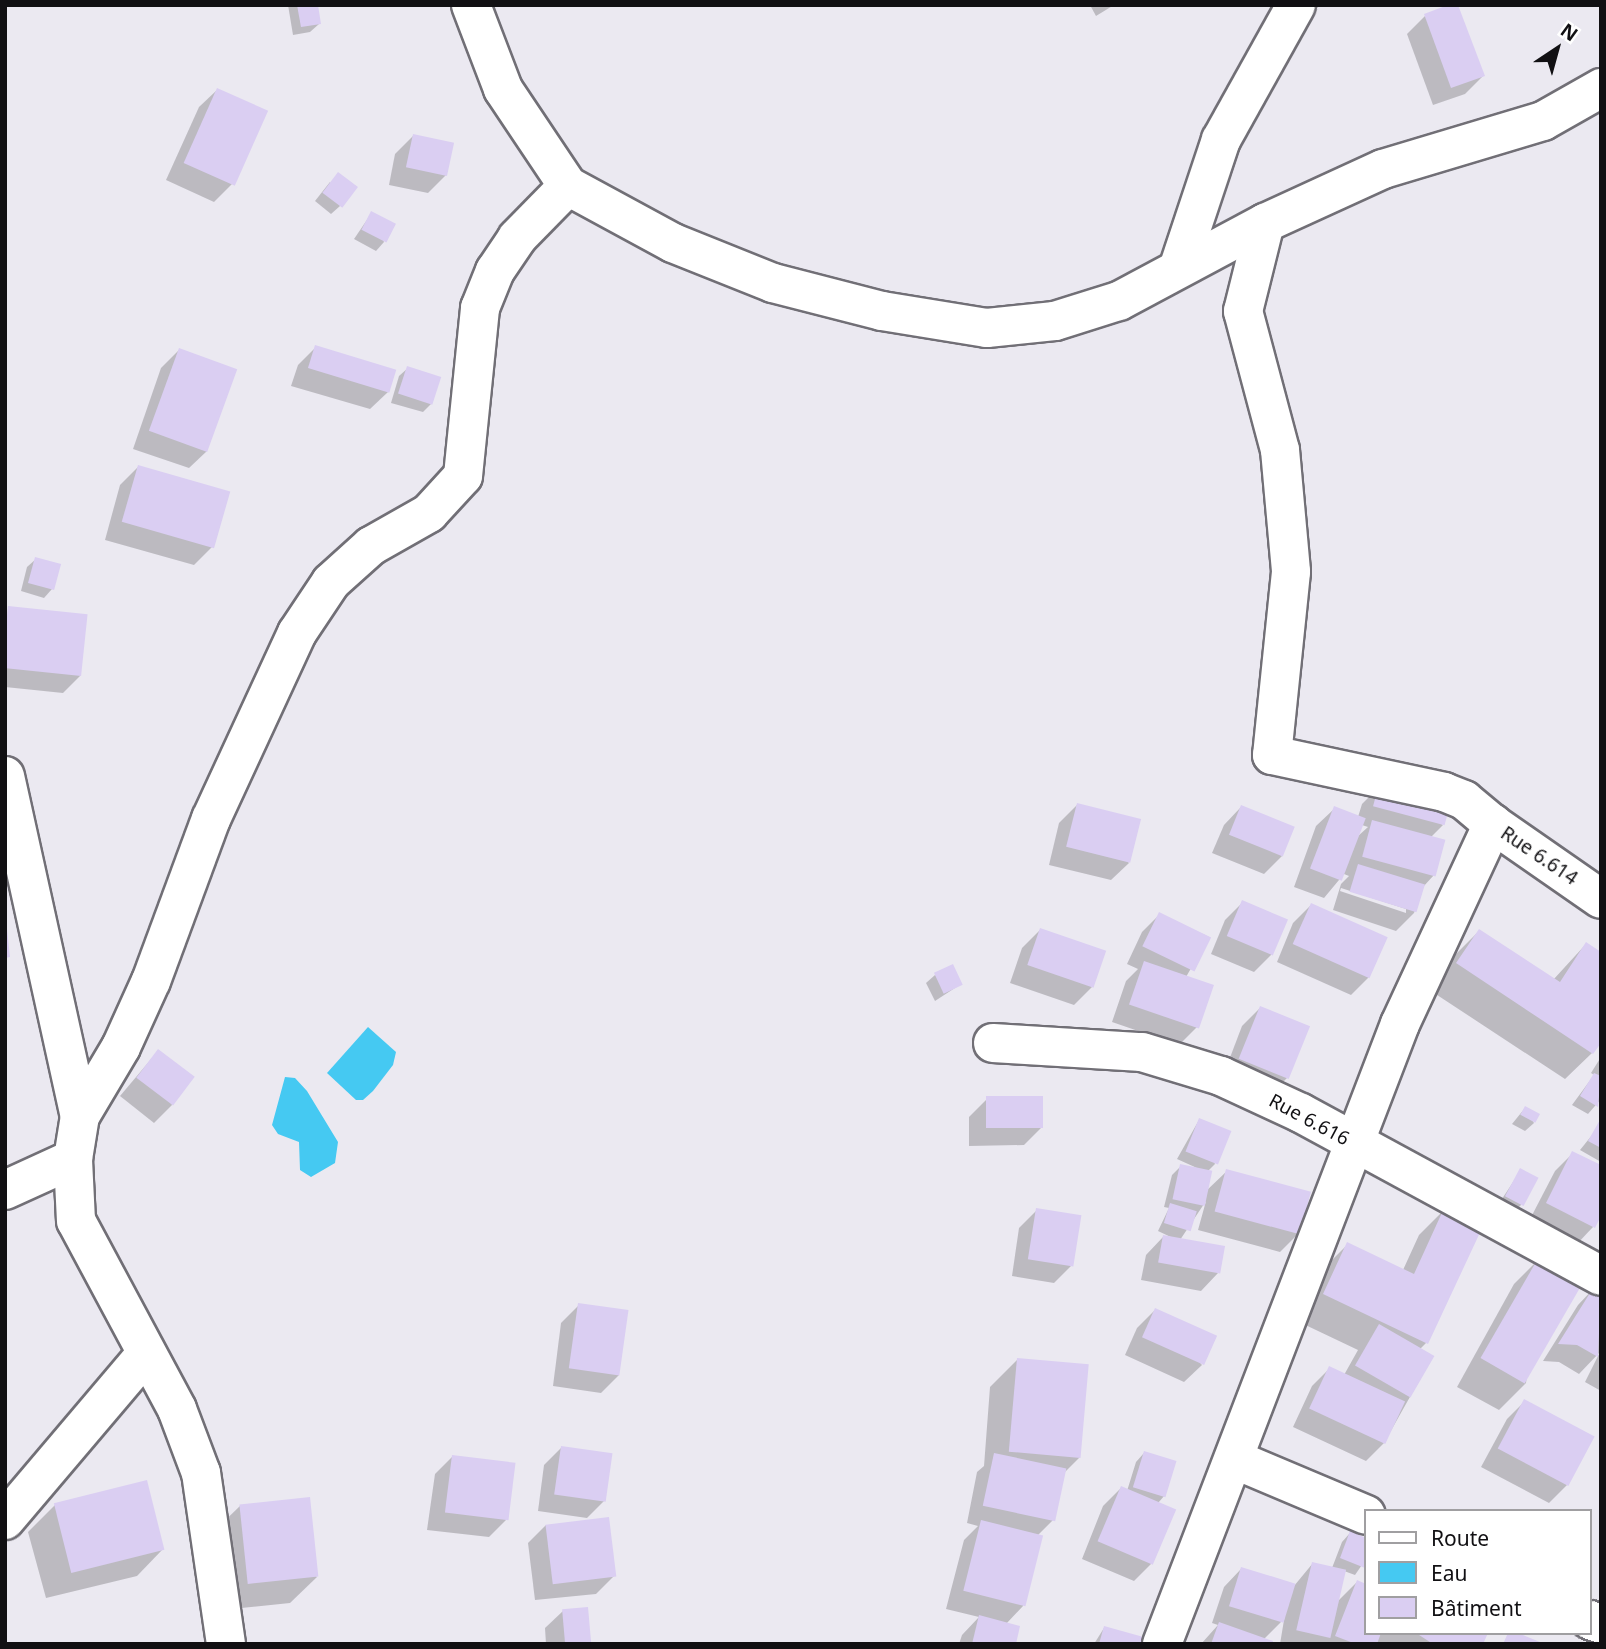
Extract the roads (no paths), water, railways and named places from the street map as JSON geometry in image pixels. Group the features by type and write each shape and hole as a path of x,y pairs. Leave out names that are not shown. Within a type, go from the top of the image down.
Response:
{"street":[{"path":"471,5 503,89 568,186 673,243 773,284 882,311 987,328 1055,321 1119,301 1179,266 1383,169 1543,121 1601,88"},
{"path":"1179,266 1221,140 1296,5"},
{"path":"226,1644 201,1473 177,1409 145,1355 76,1221 73,1159 80,1116 121,1047 146,992 211,819 297,633 331,582 372,546 429,513 463,476 480,308 495,271 517,238 568,186"},
{"name":"Rue 6.614","path":"1265,223 1243,311 1280,450 1290,572 1272,755 1444,792 1464,800 1489,833 1601,899"},
{"path":"5,776 80,1116"},
{"path":"1162,1644 1236,1460 1400,1024 1489,833"},
{"name":"Rue 6.616","path":"993,1043 1142,1052 1221,1076 1356,1144 1601,1276"},
{"path":"5,1189 73,1159"},
{"path":"5,1520 145,1355"},
{"path":"1236,1460 1364,1514"}],"water":[{"path":"368,1027 396,1052 393,1065 373,1091 363,1100 356,1100 327,1073"},
{"path":"285,1077 295,1078 307,1091 338,1142 335,1163 311,1177 300,1170 299,1142 278,1134 272,1125"}]}
